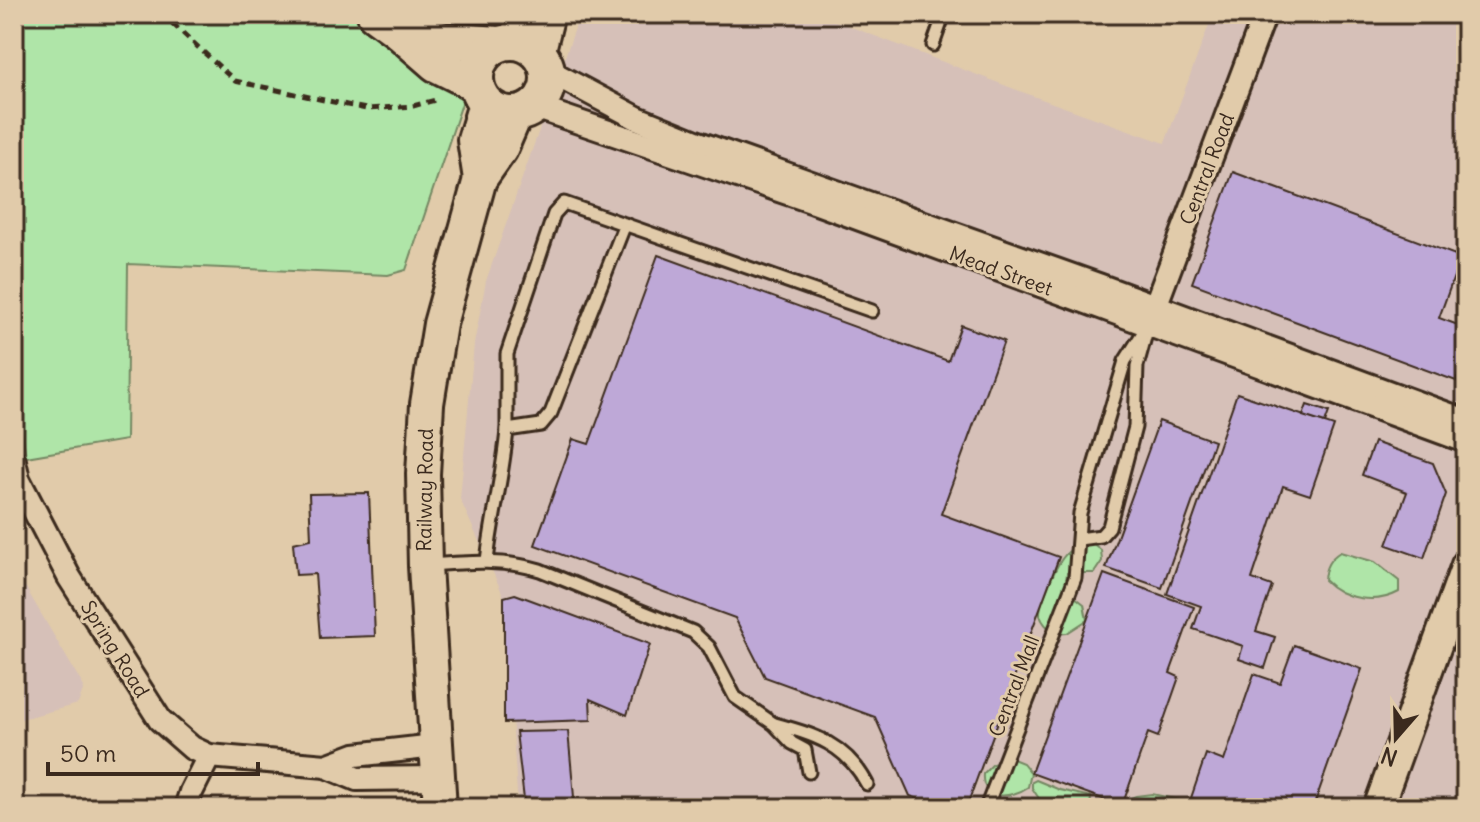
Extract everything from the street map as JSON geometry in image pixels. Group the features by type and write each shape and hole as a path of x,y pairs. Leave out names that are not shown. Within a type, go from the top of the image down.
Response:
{"main road":[{"path":"386,22 445,40 524,45"},
{"path":"386,22 436,64 493,101 544,97 548,85 524,45"},
{"path":"493,101 477,68 485,54 524,45"},
{"name":"Railway Road","path":"437,777 425,566 423,463 431,374 450,281 480,179 501,149 493,101"}],"street":[{"path":"524,45 550,14"},
{"name":"Central Road","path":"1152,315 1265,14"},
{"name":"Mead Street","path":"524,45 637,118 1152,315 1466,441"},
{"name":"Mead Street","path":"493,101 814,202 1466,421"},
{"name":"Spring Road","path":"14,461 18,479 69,577 160,720 192,748 209,756 326,766 357,779 437,777"},
{"path":"1378,808 1466,565"},
{"name":"Spring Road","path":"326,766 355,755 437,777"},
{"path":"186,808 209,756"}],"lane":[{"path":"933,45 944,14"},
{"path":"487,561 507,430 507,354 558,207 564,203 872,311"},
{"path":"507,430 541,425 551,413 625,224"},
{"name":"Central Road","path":"1079,539 1101,536 1109,527 1135,427 1137,366 1152,315"},
{"name":"Central Road","path":"1075,578 1080,513 1125,361 1152,315"},
{"path":"425,566 487,561 516,563 693,632 709,647 735,697 805,750 809,772"},
{"name":"Central Mall","path":"986,808 1075,578"},
{"path":"774,724 822,737 858,767 867,784"}],"path":[{"path":"162,14 235,81 366,109 493,101"}],"shaded area":[{"path":"580,14 817,14 1165,143 1213,14 1466,14 1466,808 518,808 504,597 460,499 474,344 486,281"},
{"path":"14,577 26,588 84,687 78,704 14,721"}],"green space":[{"path":"14,14 492,14 406,270 388,275 128,264 126,440 26,457 14,379"},
{"path":"1091,542 1101,550 1102,561 1094,573 1067,573 1065,589 1084,604 1087,620 1067,633 1056,634 1041,618 1043,599 1062,558 1074,547"},
{"path":"1340,552 1375,562 1399,581 1399,592 1369,599 1349,596 1331,587 1324,580 1325,571"},
{"path":"1013,759 1023,763 1031,773 1028,787 1014,794 992,793 984,783 983,774 993,764"},
{"path":"1036,780 1060,790 1091,797 1090,808 1023,808 1040,800 1032,788 1032,782"},
{"path":"1152,794 1180,800 1194,808 1106,808 1136,796"}],"building":[{"path":"1233,172 1461,257 1439,318 1466,328 1466,353 1456,381 1192,283"},
{"path":"658,255 948,361 961,325 1004,341 941,514 1059,557 966,808 929,808 931,803 910,796 875,717 765,677 735,618 535,545 573,439 589,444"},
{"path":"1237,393 1334,426 1310,495 1283,486 1252,579 1272,586 1256,631 1275,637 1265,668 1239,659 1243,646 1193,629 1201,606 1167,594"},
{"path":"1307,405 1329,412 1325,423 1303,416"},
{"path":"1159,421 1214,441 1162,588 1106,568"},
{"path":"1374,442 1433,463 1446,494 1424,558 1387,545 1407,492 1362,475"},
{"path":"369,493 375,636 320,638 315,574 296,575 293,543 311,539 309,494"},
{"path":"1104,574 1194,607 1170,673 1179,677 1158,737 1148,733 1122,806 1031,773"},
{"path":"515,594 650,644 627,715 590,699 591,720 504,723 504,597"},
{"path":"1294,645 1362,669 1313,808 1221,808 1191,798 1206,754 1224,761 1254,674 1280,683"},
{"path":"568,731 575,808 525,808 516,732"}]}
